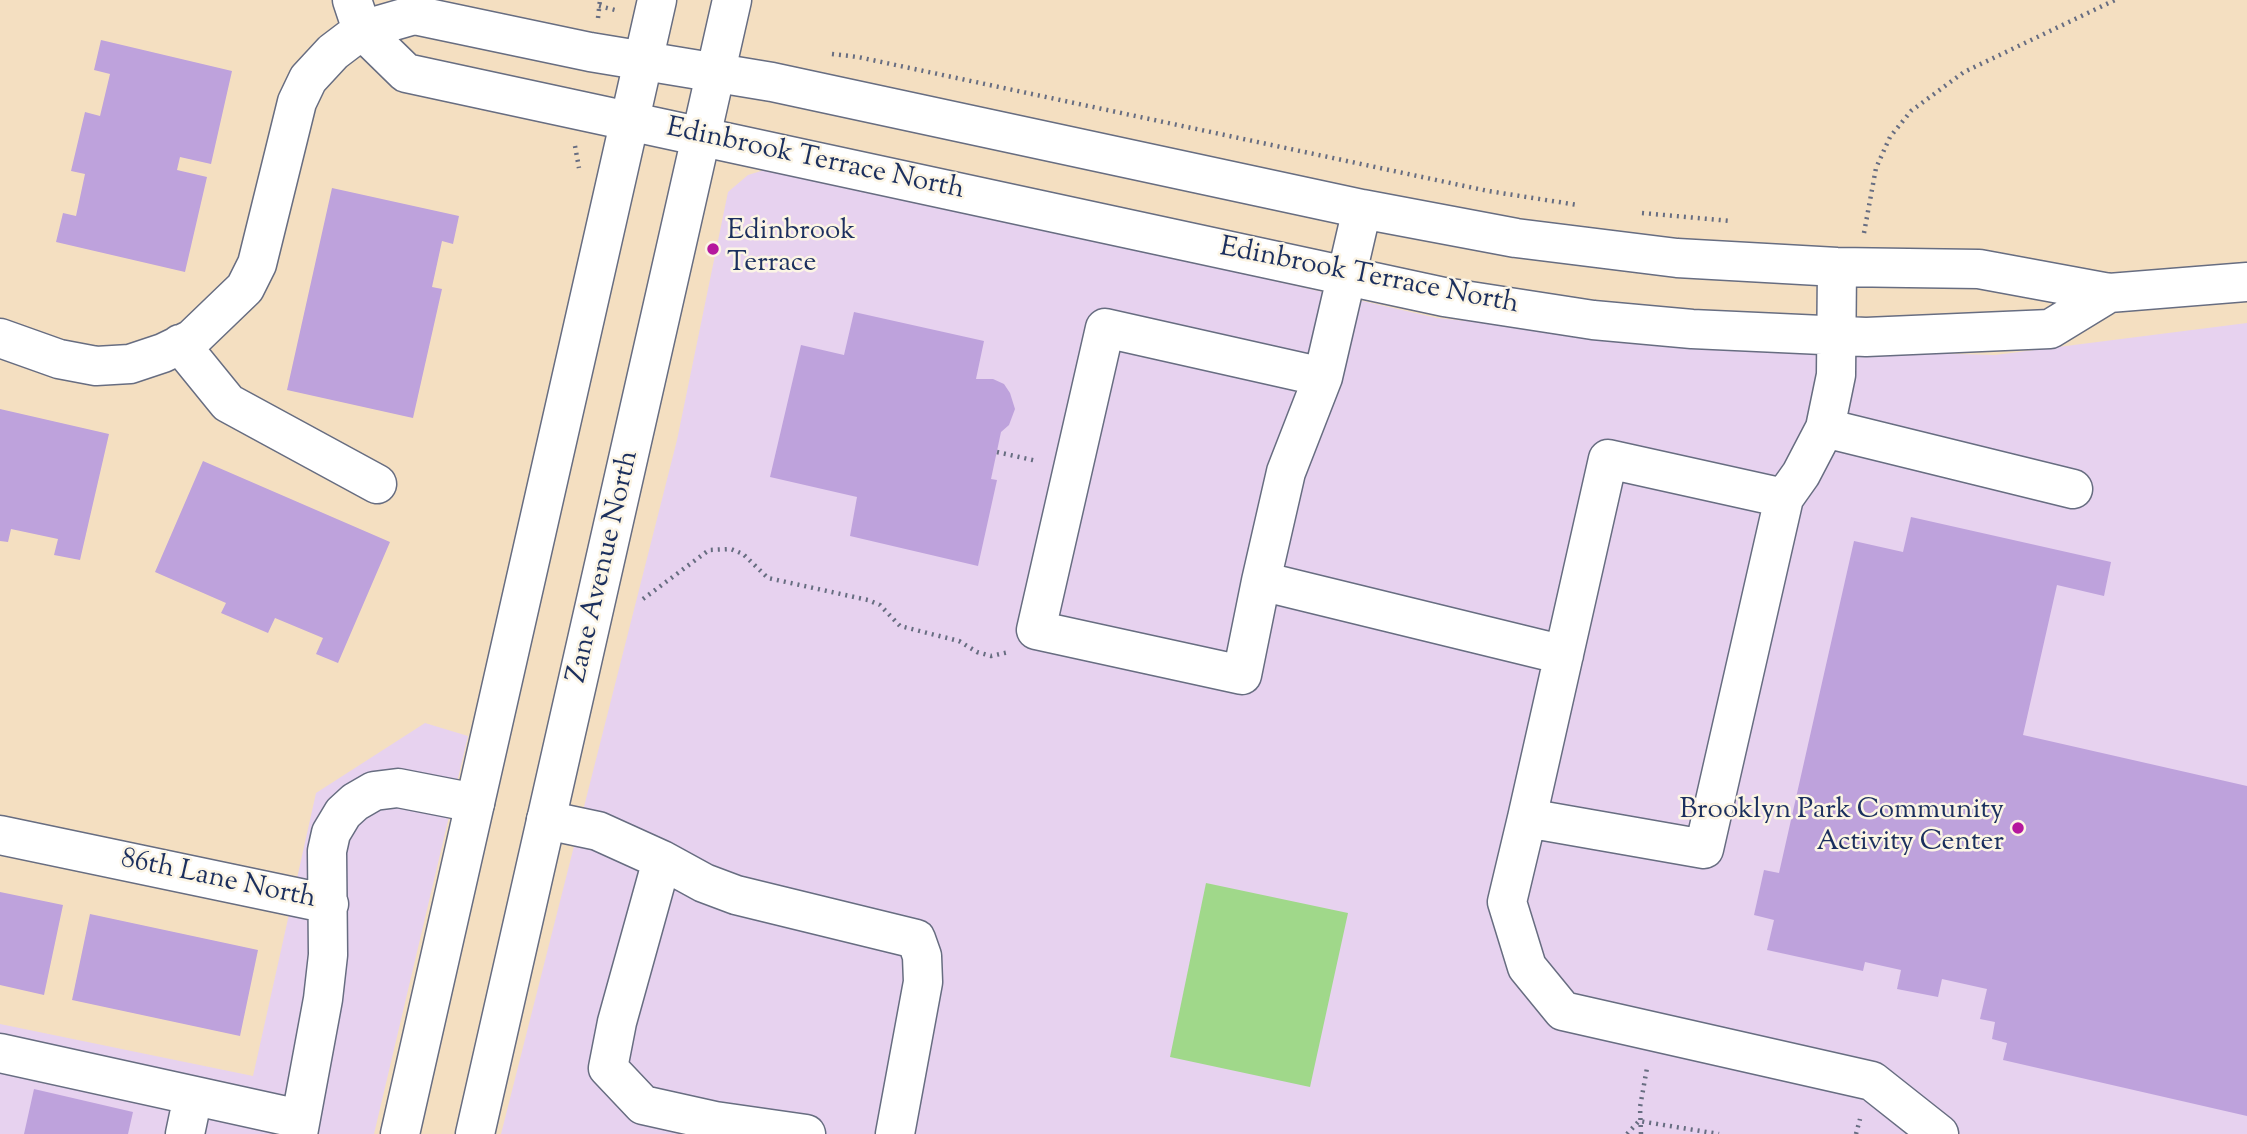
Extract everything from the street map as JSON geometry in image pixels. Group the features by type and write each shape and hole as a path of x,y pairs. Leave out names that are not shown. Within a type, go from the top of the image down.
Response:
{"street":[{"path":"400,1134 657,0"},
{"name":"Zane Avenue North","path":"475,1134 732,0"},
{"path":"0,338 59,359 96,366 130,364 192,339 220,315 244,288 257,264 297,102 308,79 333,52 357,15"},
{"name":"Edinbrook Terrace North","path":"357,15 414,15 643,61 716,72 1362,209 1594,249 1677,258 1837,267 1979,269 2109,293 2247,282"},
{"name":"Edinbrook Terrace North","path":"357,15 405,73 1444,297 1593,320 1835,337 2050,329 2109,293"},
{"path":"1323,377 1105,328 1036,629 1242,675 1286,472 1323,377 1362,209"},
{"path":"1527,817 1704,849 1784,498 1801,474 1825,428 1836,375 1837,267"},
{"path":"180,344 228,404 377,484"},
{"path":"1825,428 2073,489"},
{"path":"1784,498 1608,459 1507,902 1527,967 1563,1011 1872,1081 1939,1134"},
{"path":"1261,581 1564,654"},
{"name":"86th Lane North","path":"0,835 329,904 327,851 331,833 355,802 374,791 398,788 475,803"},
{"path":"546,820 598,831 662,860 704,883 736,895 916,939 922,957 923,982 895,1134"},
{"path":"662,860 617,1022 608,1068 643,1105 715,1121 806,1134"},
{"path":"0,1053 193,1096 299,1126 323,999 329,904"},
{"path":"185,1134 193,1096"}],"path":[{"path":"1852,228 1864,228 1876,168 1890,137 1911,111 1964,72 2115,0"},
{"path":"597,22 600,3 611,9"},
{"path":"819,53 868,59 1488,191 1579,205"},
{"path":"1631,212 1735,221"},
{"path":"643,599 709,550 731,549 743,554 768,578 868,600 880,605 900,626 959,641 977,652 991,656 1016,648 1036,629"},
{"path":"1641,1134 1639,1121 1648,1061"},
{"path":"1627,1134 1639,1121"},
{"path":"1639,1121 1719,1134"}],"shaded area":[{"path":"774,167 1437,318 1729,348 1995,355 2247,323 2247,1134 501,1134 677,440 728,192 748,175"},
{"path":"425,723 468,736 374,1134 0,1134 0,1024 253,1076 316,793"}],"green space":[{"path":"1206,883 1348,913 1310,1087 1170,1057"}],"building":[{"path":"101,40 232,71 211,164 180,157 177,170 207,177 185,272 56,242 63,213 76,216 85,174 71,171 85,112 100,116 110,74 94,70"},
{"path":"332,188 459,216 453,244 442,241 432,287 442,289 413,418 287,390"},
{"path":"854,312 984,341 976,379 993,379 1004,384 1010,393 1015,409 1009,425 1001,432 991,479 997,480 978,566 850,536 857,497 770,477 801,345 844,355"},
{"path":"0,409 109,434 80,560 54,555 58,539 11,529 8,542 0,541"},
{"path":"203,461 390,542 338,663 316,654 323,638 275,618 268,633 221,613 226,603 155,572"},
{"name":"Brooklyn Park Community Activity Center","path":"1911,517 2111,562 2104,596 2057,585 2023,735 2247,786 2247,1116 2003,1060 2007,1043 1992,1039 1995,1022 1980,1019 1987,989 1942,979 1938,997 1897,989 1901,970 1865,962 1863,971 1767,950 1774,920 1754,915 1764,870 1779,873 1854,541 1903,552"},
{"path":"0,892 63,905 44,995 0,985"},
{"path":"90,914 258,950 240,1036 72,1000"},
{"path":"34,1089 133,1112 128,1134 24,1134"}],"place":[{"name":"Edinbrook Terrace","path":"713,249"},
{"name":"Brooklyn Park Community Activity Center","path":"2018,828"}]}
